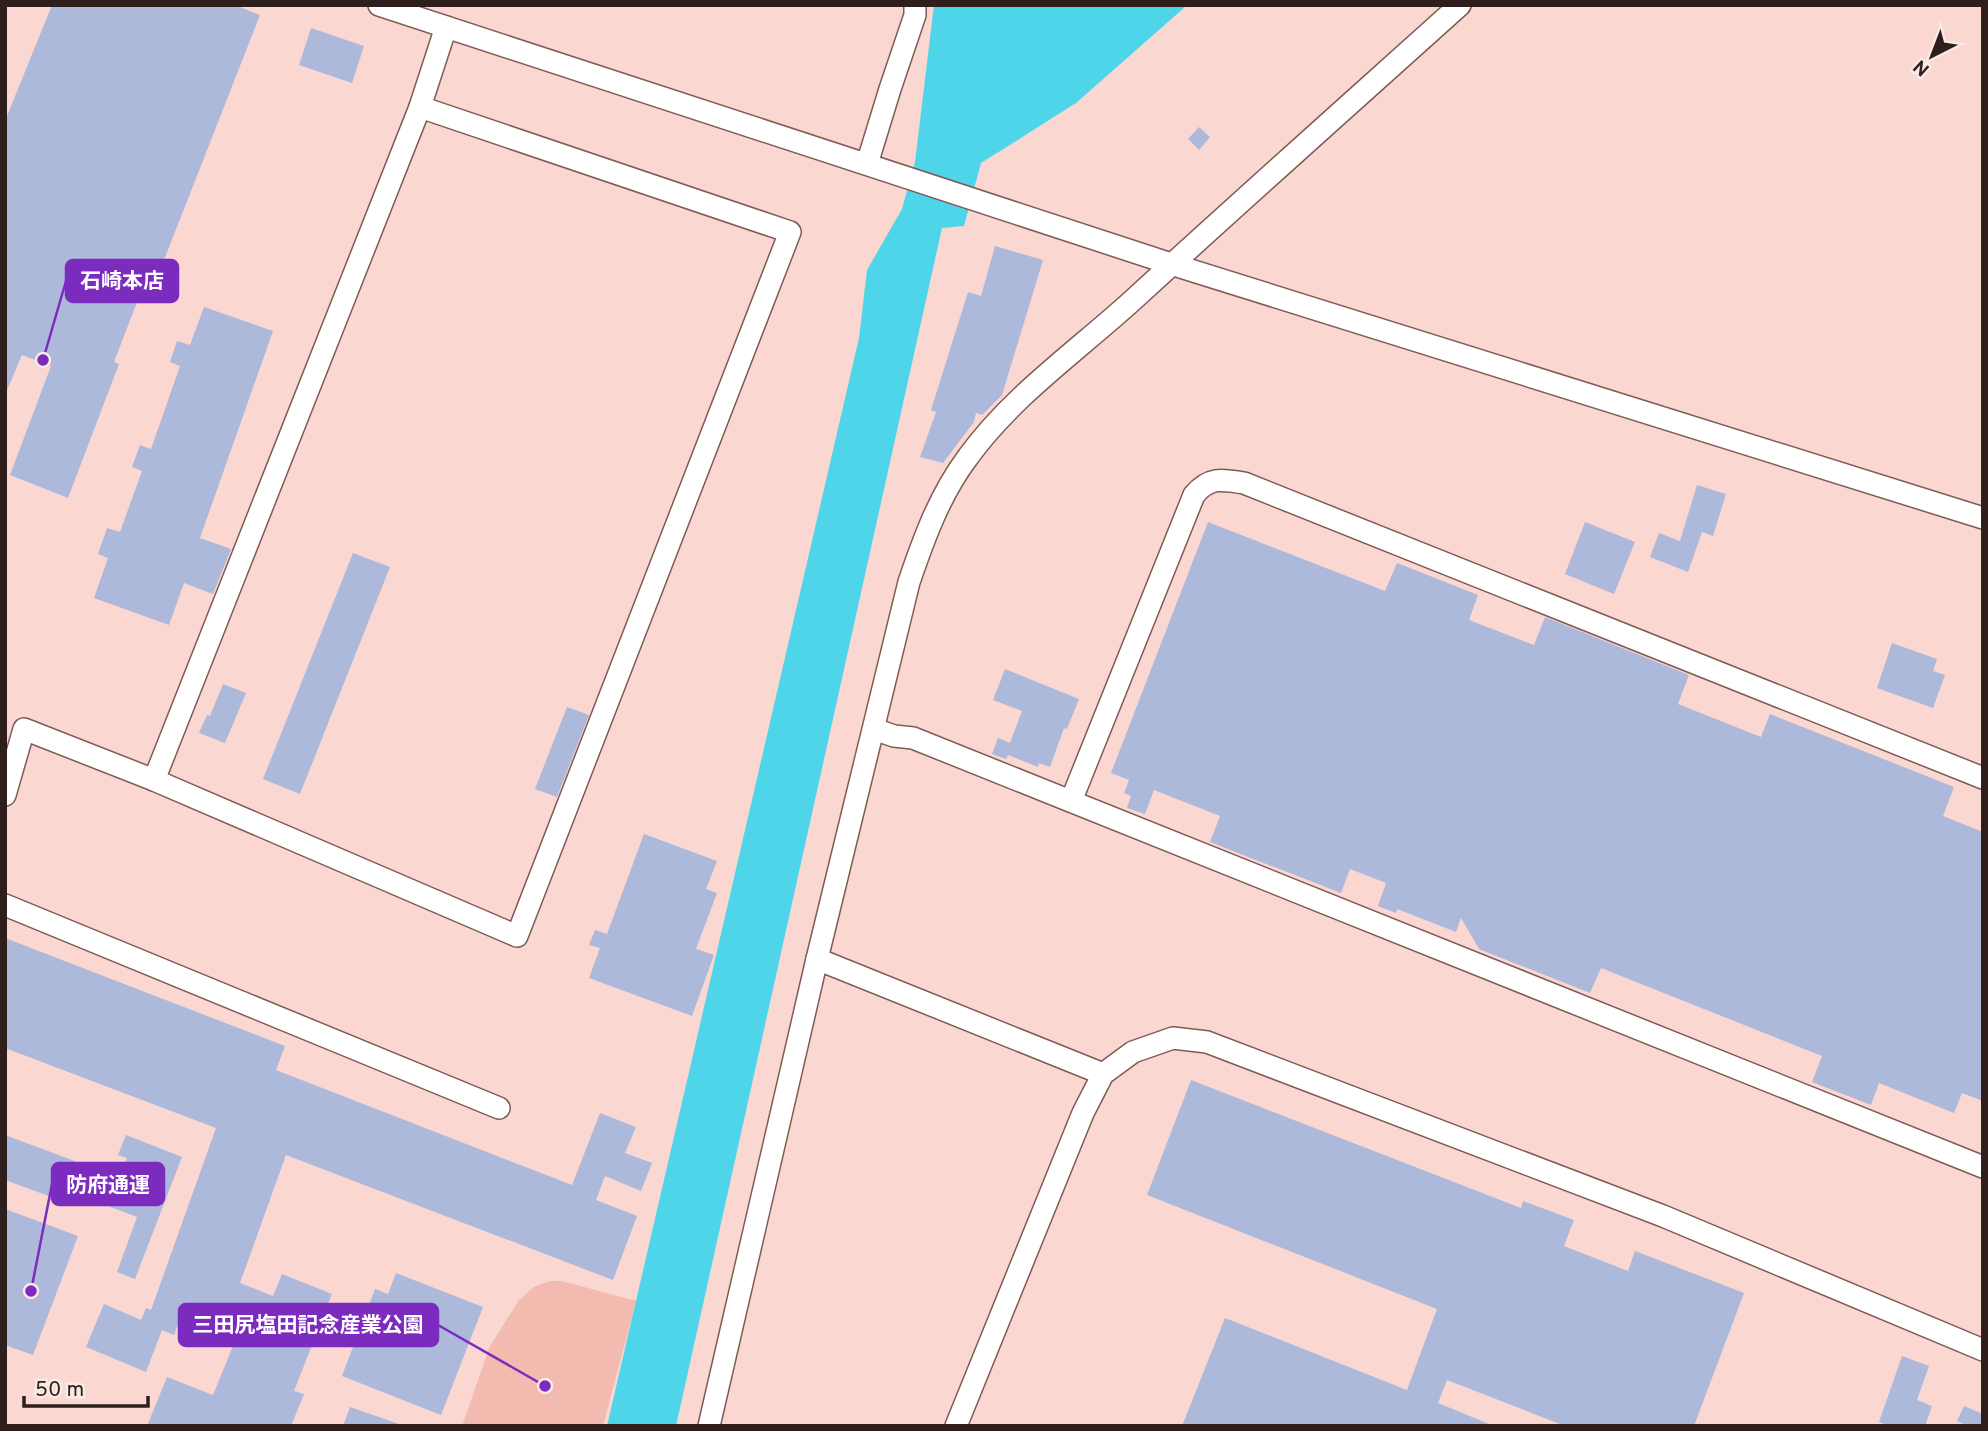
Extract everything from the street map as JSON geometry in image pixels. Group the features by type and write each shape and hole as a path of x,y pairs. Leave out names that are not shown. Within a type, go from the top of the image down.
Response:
{"street":[{"path":"379,5 1171,264 1983,518"},
{"path":"867,164 915,15 915,5"},
{"path":"709,1426 817,959 909,582 923,539 944,495 967,458 994,425 1035,386 1460,5"},
{"path":"154,780 420,107 446,27"},
{"path":"5,795 23,729 154,780 517,936 790,232 420,107"},
{"path":"1072,801 1194,495 1202,485 1210,481 1226,480 1244,483 1983,778"},
{"path":"874,729 894,736 913,738 1983,1167"},
{"path":"5,905 499,1108"},
{"path":"817,959 1103,1074"},
{"path":"956,1426 1078,1125 1103,1074 1133,1052 1173,1038 1207,1042 1663,1216 1983,1350"}],"shaded area":[{"path":"549,1281 562,1281 636,1301 603,1426 462,1426 490,1346 519,1300 534,1287"}],"water":[{"path":"934,5 1185,7 1076,103 981,163 964,226 942,228 676,1426 607,1426 859,338 867,270 902,209 915,162"}],"building":[{"path":"52,5 235,5 260,15 153,288 144,284 114,362 119,364 68,498 10,475 51,366 22,355 5,395 5,121"},
{"path":"311,28 364,46 352,83 299,65"},
{"path":"1199,127 1210,137 1199,150 1188,139"},
{"path":"995,246 1043,260 1002,395 982,415 976,413 974,422 943,463 920,457 936,412 931,410 968,292 981,296"},
{"path":"204,307 273,331 200,538 231,549 213,594 184,583 169,625 94,598 108,558 98,554 107,528 120,532 142,471 132,467 140,445 151,449 180,366 170,362 177,341 190,345"},
{"path":"1697,485 1726,494 1713,536 1702,532 1688,572 1650,557 1659,533 1680,541"},
{"path":"1208,522 1385,591 1397,563 1478,595 1469,620 1534,645 1545,617 1689,675 1678,704 1761,737 1770,714 1954,787 1943,816 1983,832 1983,1101 1962,1093 1954,1113 1879,1083 1871,1105 1812,1082 1822,1056 1601,968 1590,993 1479,949 1461,918 1456,932 1397,909 1396,913 1378,906 1386,883 1350,869 1341,893 1210,842 1220,816 1154,790 1145,814 1127,808 1131,796 1124,793 1129,780 1111,773"},
{"path":"1585,522 1635,542 1614,594 1565,574"},
{"path":"353,553 390,567 300,794 263,779"},
{"path":"1892,643 1937,659 1933,671 1945,675 1933,708 1877,688"},
{"path":"1005,669 1079,699 1067,729 1064,728 1050,767 1039,763 1038,767 1008,755 1006,759 992,754 998,738 1010,743 1022,711 993,700"},
{"path":"223,684 246,693 225,743 199,733 207,715 210,716"},
{"path":"567,707 589,715 557,797 535,789"},
{"path":"644,834 717,861 706,889 717,893 696,949 714,955 692,1016 589,978 600,948 589,945 595,930 607,934"},
{"path":"5,938 285,1046 276,1070 572,1185 600,1113 636,1127 625,1153 652,1163 641,1191 605,1176 596,1200 637,1216 613,1280 286,1155 240,1283 273,1296 282,1274 332,1294 294,1391 304,1394 291,1426 147,1426 167,1377 213,1395 237,1336 181,1316 174,1335 162,1330 146,1372 86,1347 104,1304 141,1320 146,1308 151,1310 216,1128 5,1048"},
{"path":"1191,1080 1521,1208 1523,1201 1574,1220 1564,1246 1628,1271 1635,1251 1744,1293 1694,1426 1565,1426 1447,1380 1438,1403 1494,1426 1182,1426 1225,1318 1407,1390 1437,1309 1147,1195"},
{"path":"5,1135 80,1163 65,1202 5,1180"},
{"path":"126,1135 182,1157 135,1279 117,1272 137,1217 108,1206 127,1158 118,1155"},
{"path":"5,1209 78,1236 33,1355 5,1345"},
{"path":"396,1273 483,1307 441,1415 342,1376 375,1289 388,1294"},
{"path":"1902,1356 1929,1366 1917,1400 1932,1406 1925,1426 1889,1426 1879,1422"},
{"path":"1964,1406 1983,1414 1983,1426 1968,1426 1957,1421"},
{"path":"350,1407 399,1424 343,1426"}],"place":[{"name":"石崎本店","path":"43,360"},
{"name":"防府通運","path":"31,1291"},
{"name":"三田尻塩田記念産業公園","path":"545,1386"}]}
